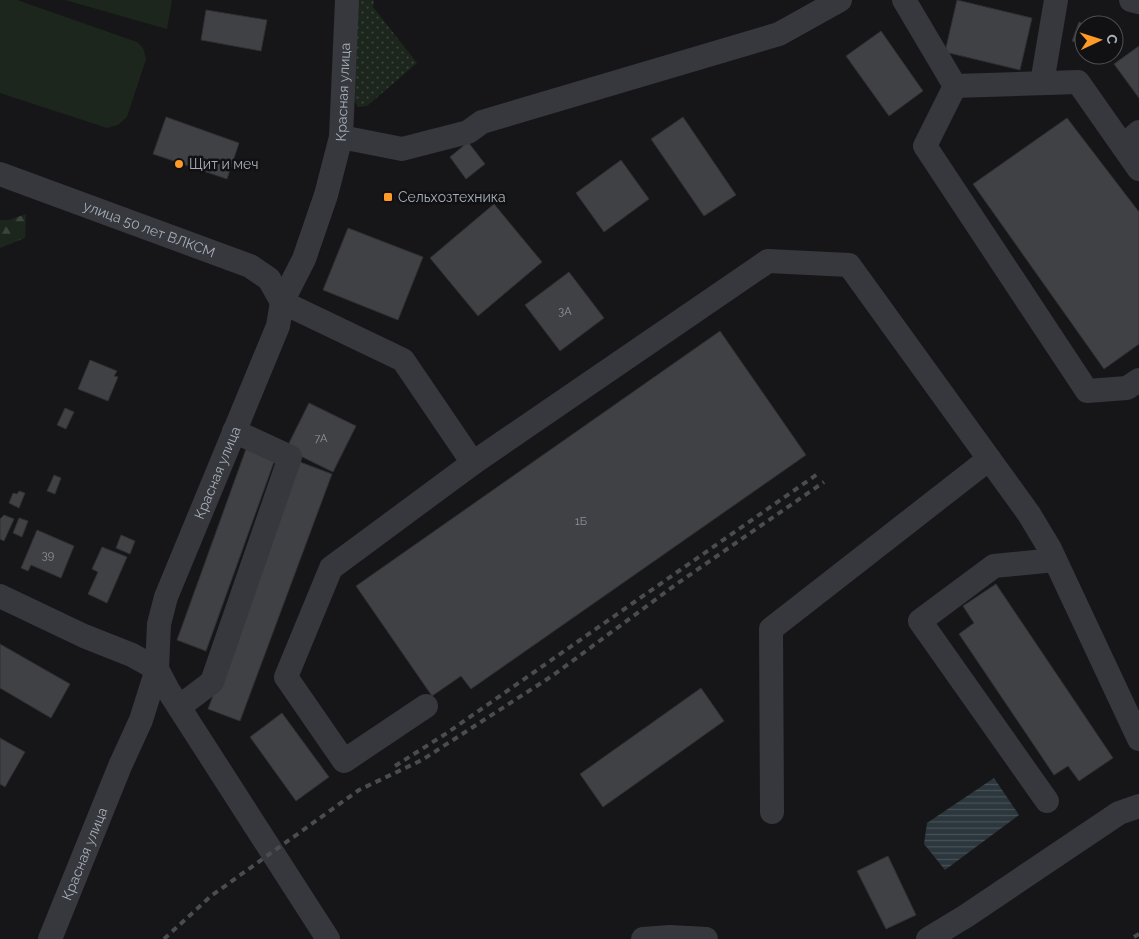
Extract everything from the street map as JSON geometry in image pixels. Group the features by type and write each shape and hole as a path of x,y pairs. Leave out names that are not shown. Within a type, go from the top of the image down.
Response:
{"street":[{"name":"Красная улица","path":"50,939 141,720 157,669 160,624 166,596 278,326 282,302 307,250 326,195 341,137 347,0"},
{"path":"341,137 402,149 468,132 482,122 779,34 840,0"},
{"path":"904,0 955,86"},
{"path":"1042,83 1056,0"},
{"path":"1131,0 1139,2"},
{"path":"955,86 1078,82 1131,139 1139,169"},
{"path":"955,86 925,146 1086,391 1127,388 1139,380"},
{"name":"улица 50 лет ВЛКСМ","path":"0,174 250,266 270,279 282,302"},
{"path":"426,706 344,761 286,677 331,568 473,463 768,261 848,265 1029,514 1056,560 1139,739"},
{"path":"282,302 403,360 473,463"},
{"path":"179,707 212,682 290,457 234,431"},
{"path":"772,812 771,629 989,459"},
{"path":"1047,801 920,621 994,566 1056,560"},
{"path":"0,596 84,636 132,655 157,669 179,707 328,939"},
{"path":"928,939 966,916 1120,813 1139,806"},
{"path":"643,939 670,937 706,939"}],"green space":[{"path":"0,0 17,0 137,42 143,48 146,59 127,117 118,125 107,128 0,93"},
{"path":"65,0 172,0 167,29"},
{"path":"356,0 374,0 373,7 417,63 367,106 358,107 351,94"},
{"path":"26,214 25,238 0,248 0,220 9,220"}],"shaded area":[{"path":"994,778 1019,815 945,870 924,844 927,823"}],"building":[{"path":"957,0 1032,18 1020,70 945,52"},
{"path":"206,10 267,20 261,51 201,40"},
{"path":"881,31 923,91 889,116 846,56"},
{"path":"1139,46 1139,98 1115,65 1124,65 1124,57"},
{"path":"166,117 239,143 227,179 153,154"},
{"path":"683,117 736,195 704,216 651,139"},
{"path":"1067,118 1139,212 1139,344 1104,369 973,184"},
{"path":"468,142 485,164 466,179 450,157"},
{"path":"621,160 649,199 604,232 576,193"},
{"path":"494,204 542,262 478,316 430,258"},
{"path":"348,228 423,257 398,320 323,290"},
{"path":"569,272 604,318 560,351 525,305"},
{"path":"720,331 806,455 471,689 461,676 432,696 356,586"},
{"path":"90,360 117,371 114,376 118,377 108,401 78,389"},
{"path":"309,403 356,426 333,472 286,449"},
{"path":"65,408 74,412 66,429 57,425"},
{"path":"246,449 275,459 206,651 177,640"},
{"path":"300,462 332,474 240,721 208,709"},
{"path":"54,475 61,478 55,494 47,491"},
{"path":"19,491 25,493 19,508 9,503 13,493 17,494"},
{"path":"4,515 14,519 4,541 0,539 0,519"},
{"path":"19,518 28,521 22,537 13,533"},
{"path":"37,530 74,546 61,578 31,565 28,571 21,568"},
{"path":"121,535 135,541 130,554 116,548"},
{"path":"102,547 127,557 107,603 88,594 98,572 92,569"},
{"path":"996,584 1113,758 1079,781 1068,766 1054,775 959,634 974,623 963,606"},
{"path":"0,644 70,684 51,718 0,688"},
{"path":"701,688 724,721 603,807 580,774"},
{"path":"282,713 329,777 296,801 250,737"},
{"path":"0,738 25,752 5,787 0,784"},
{"path":"888,856 916,915 886,929 857,871"}],"railway":[{"path":"395,766 447,733 819,473"},
{"path":"164,939 211,896 359,790 422,760 552,676 678,583 824,482"},
{"path":"1134,937 1139,934"}],"place":[{"name":"Щит и меч","path":"179,164"},
{"name":"Сельхозтехника","path":"388,197"}]}
